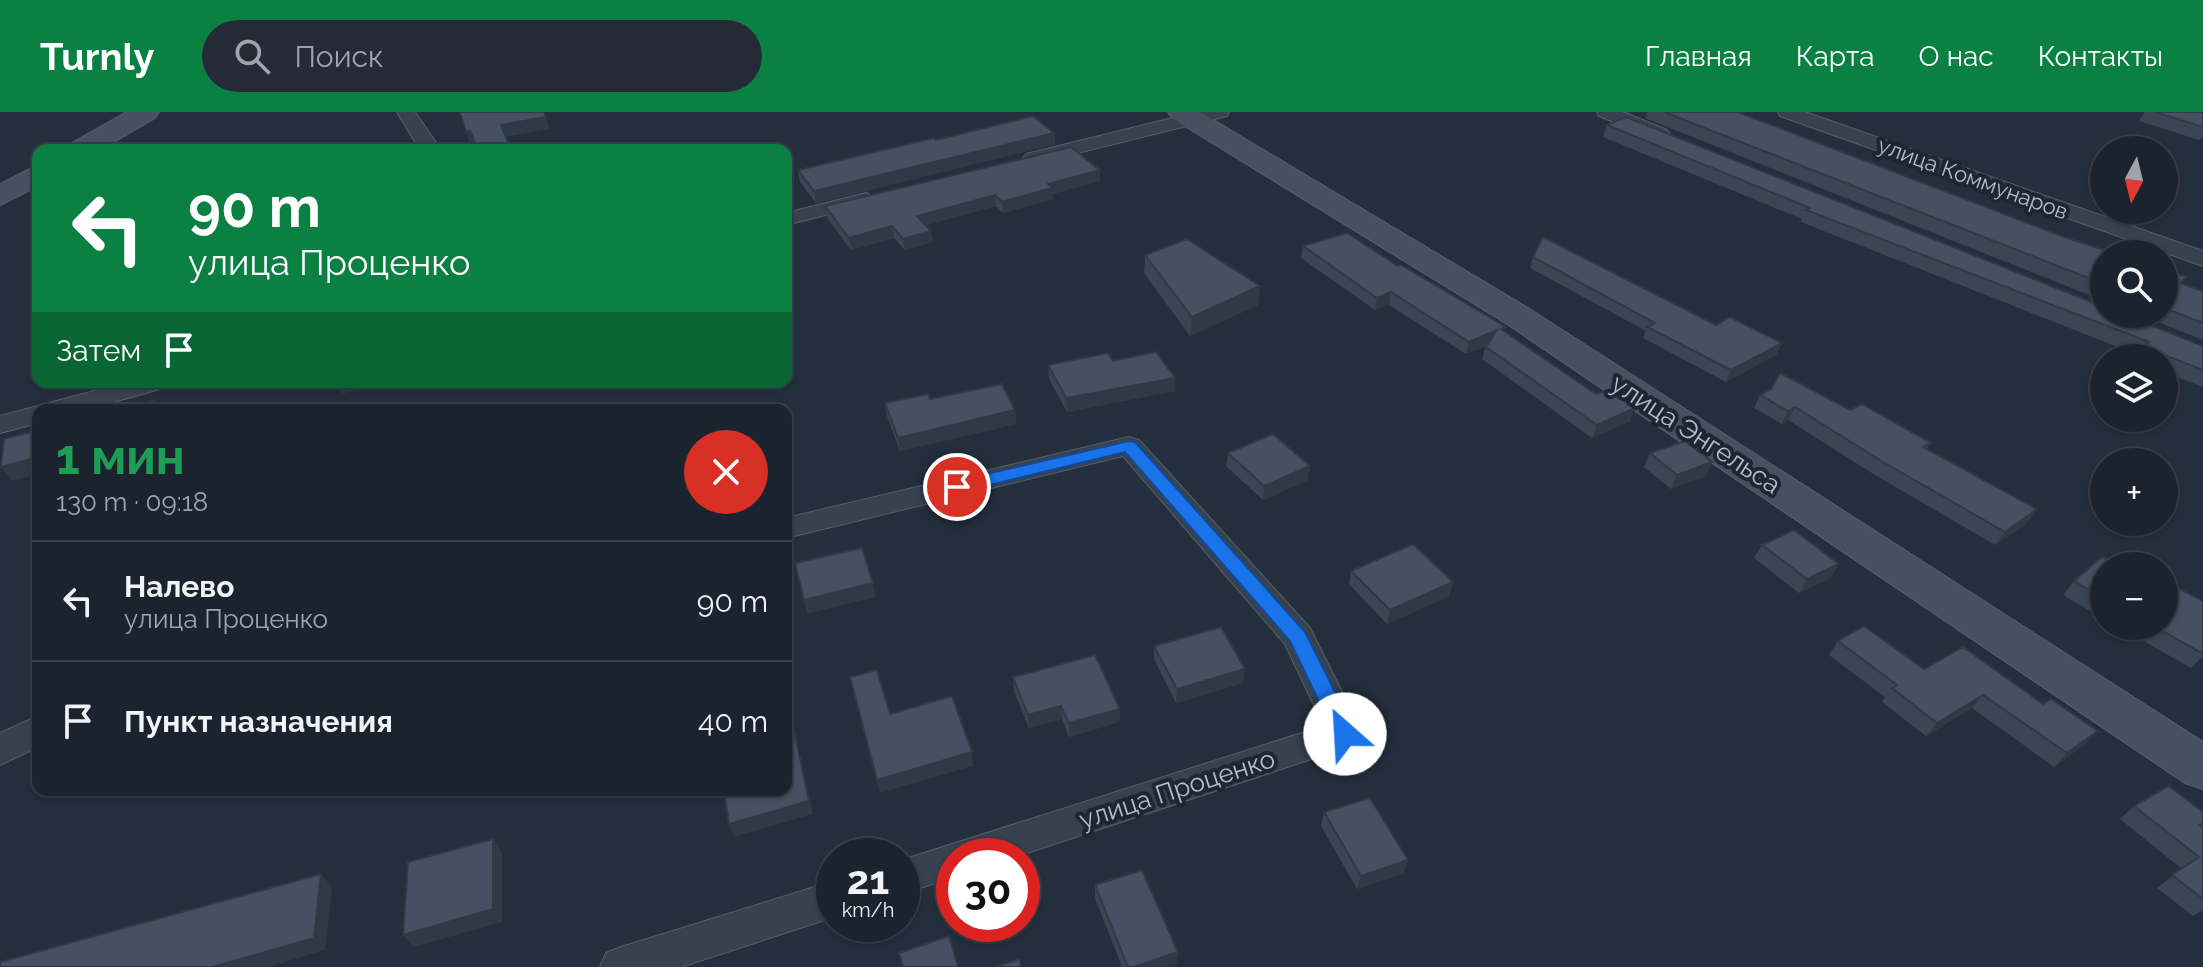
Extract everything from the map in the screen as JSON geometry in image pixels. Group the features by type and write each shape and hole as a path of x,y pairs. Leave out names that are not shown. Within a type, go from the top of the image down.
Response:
{"street":[{"path":"90,144 146,112"},
{"path":"406,112 426,144"},
{"path":"1606,112 1679,141"},
{"name":"улица Коммунаров","path":"1787,112 2203,259"},
{"path":"1011,163 1198,114"},
{"name":"улица Энгельса","path":"1198,114 1519,317 2203,768"},
{"path":"0,196 32,177"},
{"path":"792,218 891,193"},
{"path":"76,404 136,388"},
{"path":"0,425 32,416"},
{"name":"улица Проценко","path":"792,527 1129,446 1298,637 1345,734 1023,838"},
{"path":"0,750 32,733"},
{"path":"621,967 816,905"}],"building":[{"path":"460,112 544,112 546,117 501,125 509,144 475,144 470,131 466,132"},
{"path":"1664,112 1738,112 2090,246 2090,279"},
{"path":"2155,112 2203,112 2203,127"},
{"path":"1033,116 1054,133 814,191 798,170 936,140"},
{"path":"1626,117 2090,301 2090,319 1806,210 1810,208 1607,125"},
{"path":"1071,147 1100,170 1048,184 1052,188 1002,202 995,195 917,216 931,231 903,239 892,226 849,238 825,206"},
{"path":"1347,233 1398,266 1506,327 1501,329 1596,394 1607,390 1635,408 1597,425 1486,347 1497,330 1469,342 1391,292 1377,298 1303,246"},
{"path":"1543,237 1716,325 1730,317 1782,343 1731,370 1647,327 1655,323 1533,257"},
{"path":"1187,239 1260,286 1192,317 1145,255"},
{"path":"2178,274 2186,277 2180,283 2203,291 2203,323 2178,313"},
{"path":"2113,328 2158,328 2203,346 2203,370 2178,360 2178,344 2147,344 2149,342"},
{"path":"1156,352 1175,378 1066,398 1048,365 1108,353 1113,361"},
{"path":"1780,373 1850,410 1862,404 1931,443 1923,447 2037,509 2005,532 1795,407 1788,411 1760,395 1771,389"},
{"path":"1002,384 1015,410 898,438 885,403 928,394 930,399"},
{"path":"32,432 32,459 1,467 4,439"},
{"path":"1273,434 1310,466 1264,486 1228,453"},
{"path":"1685,441 1712,462 1677,475 1650,453"},
{"path":"1794,530 1839,564 1807,579 1762,545"},
{"path":"1413,544 1453,582 1390,610 1351,571"},
{"path":"862,548 873,583 804,600 795,563"},
{"path":"2090,567 2090,590 2074,581"},
{"path":"2178,588 2203,601 2203,654 2178,640"},
{"path":"1864,626 1924,669 1963,647 2043,704 2051,699 2098,731 2067,753 1983,695 1937,723 1892,688 1897,685 1838,641"},
{"path":"1221,627 1245,669 1177,689 1154,646"},
{"path":"1095,655 1120,709 1069,723 1061,706 1028,715 1013,677"},
{"path":"877,670 890,714 952,696 972,752 877,780 850,677"},
{"path":"792,730 809,801 729,824 725,796 792,796"},
{"path":"2169,786 2203,812 2203,823 2200,825 2203,827 2203,899 2172,875 2199,857 2134,806"},
{"path":"1370,798 1408,860 1361,876 1324,812"},
{"path":"493,839 493,909 403,935 408,862"},
{"path":"1142,870 1178,952 1128,967 1095,885"},
{"path":"321,874 314,938 213,967 0,967 0,962"},
{"path":"936,940 951,942 958,967 903,967 899,953"},
{"path":"1019,959 1022,967 995,967"}],"route":[{"path":"957,487 1129,446 1298,637 1345,734"}]}
